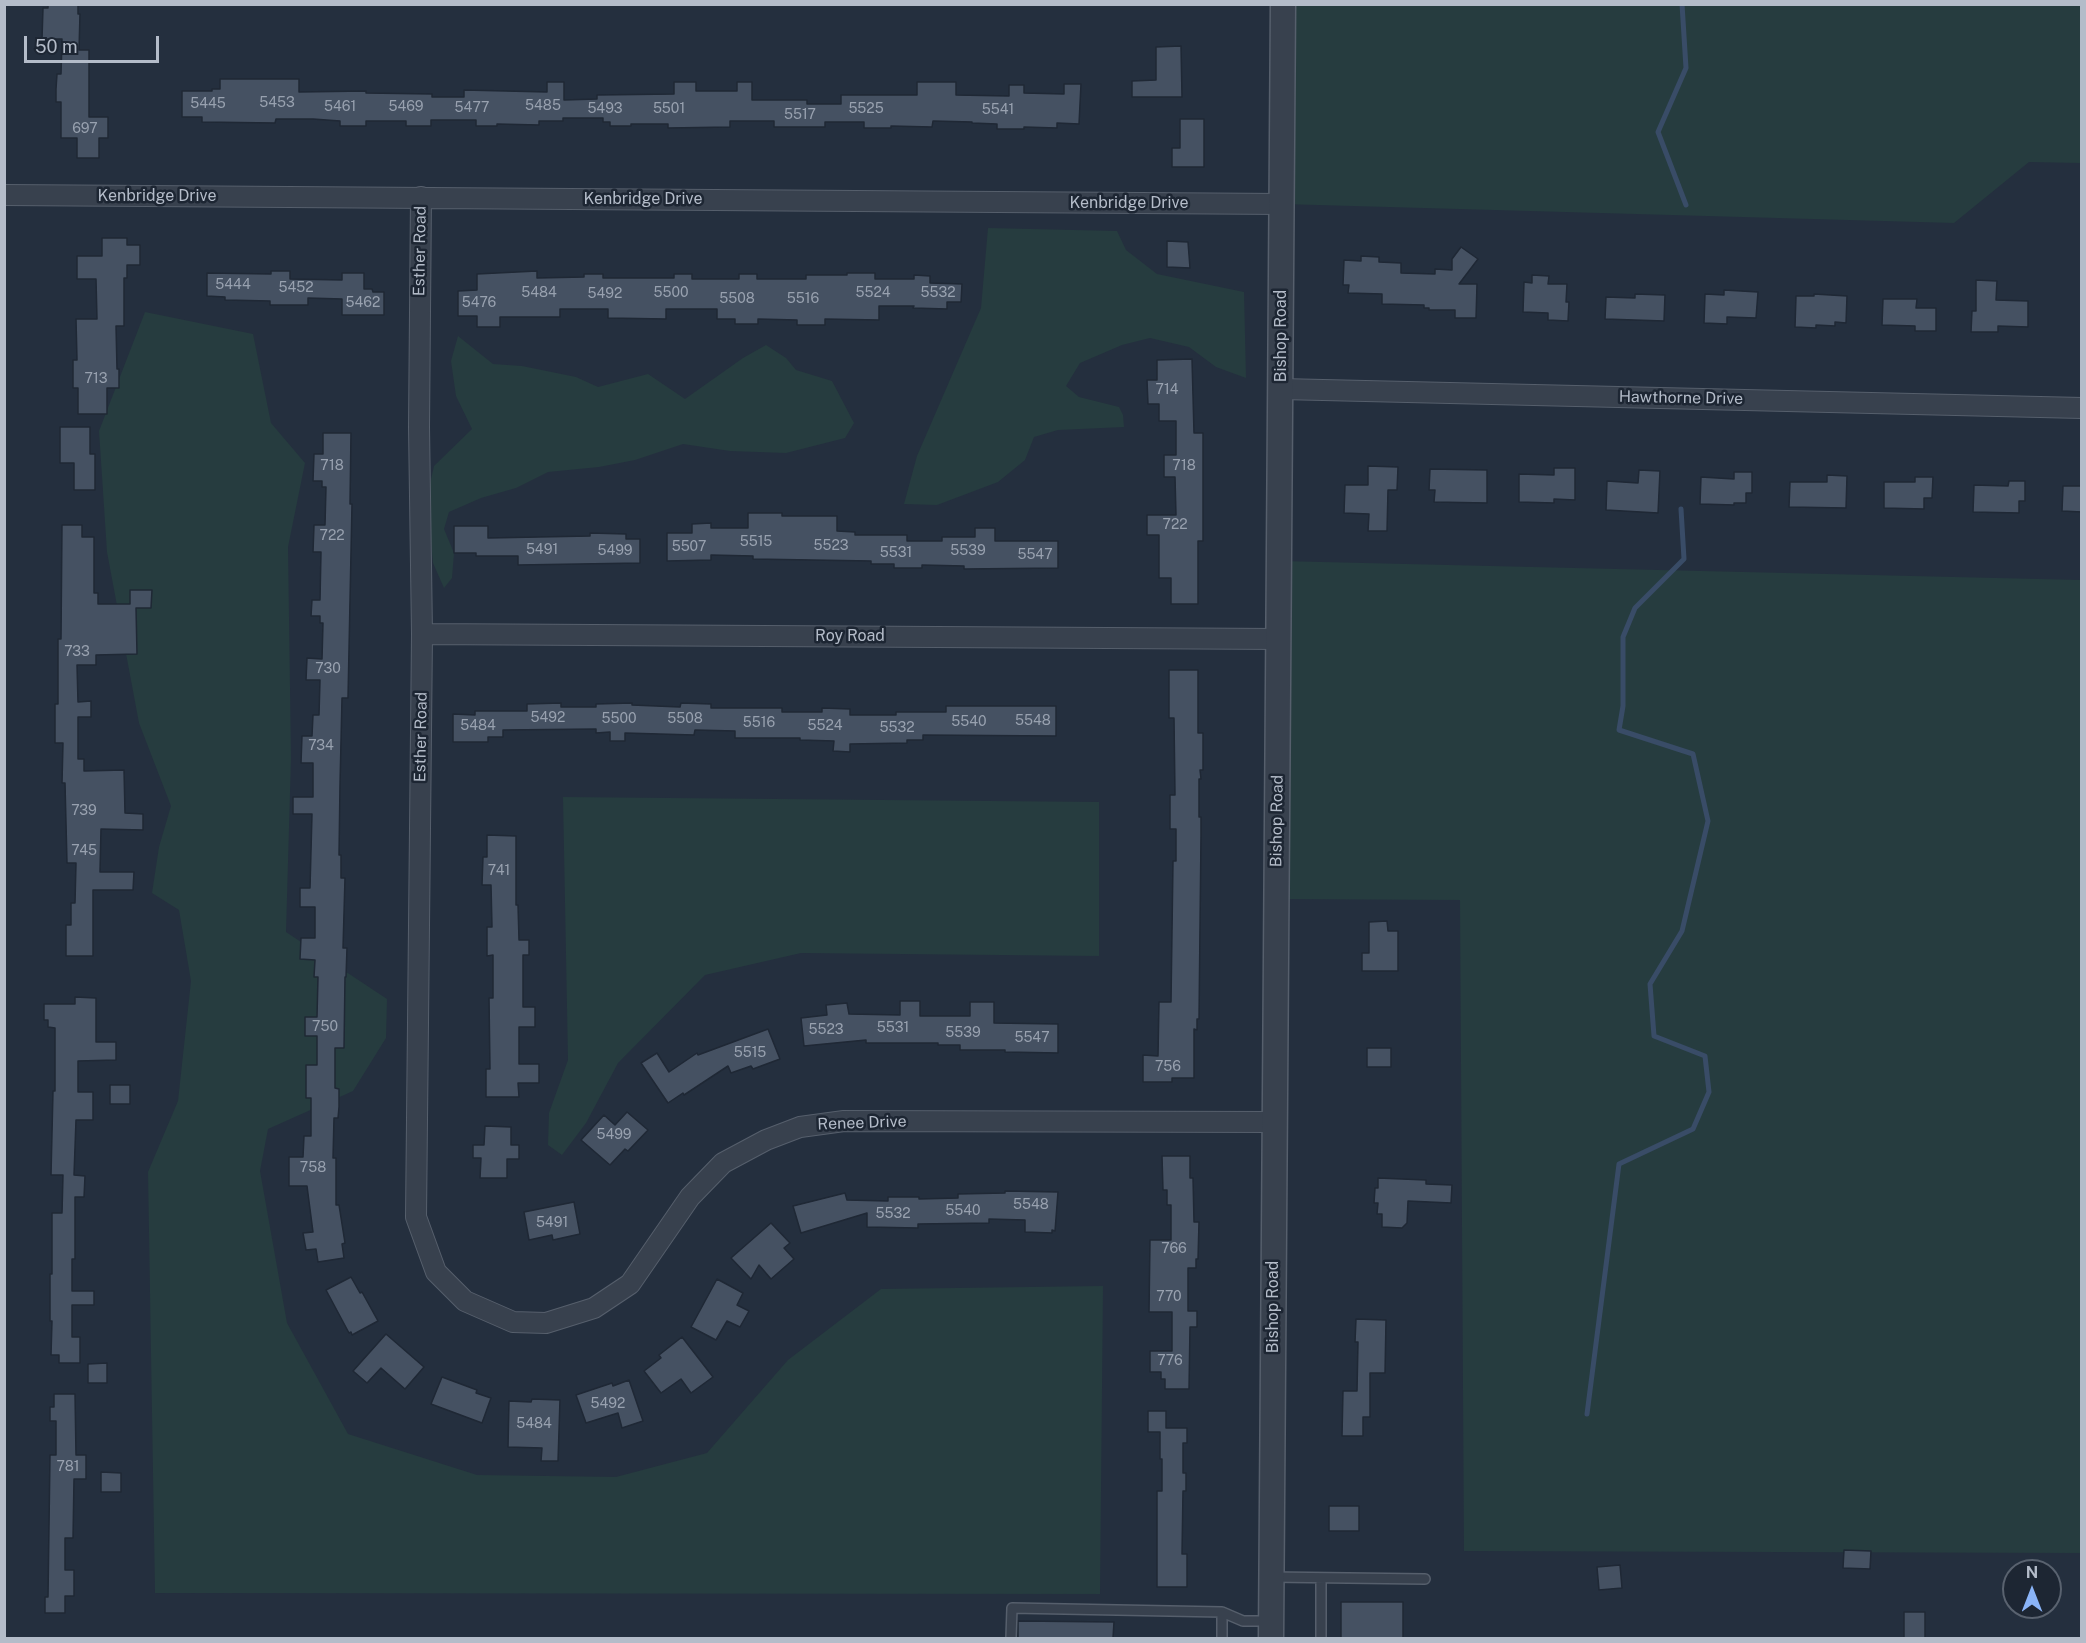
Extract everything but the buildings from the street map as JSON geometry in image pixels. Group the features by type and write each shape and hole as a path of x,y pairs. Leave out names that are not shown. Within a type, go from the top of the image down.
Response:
{"street":[{"name":"Bishop Road","path":"1271,1630 1283,4"},
{"name":"Kenbridge Drive","path":"4,195 1281,204"},
{"name":"Esther Road","path":"421,197 419,427 422,633 416,1217 436,1272"},
{"name":"Hawthorne Drive","path":"1281,388 2082,408"},
{"name":"Roy Road","path":"422,633 1279,639"},
{"name":"Renee Drive","path":"436,1272 465,1301 513,1322 546,1323 594,1308 630,1284 690,1197 723,1163 766,1140 800,1127 844,1121 1274,1122"}],"lane":[{"path":"1271,1577 1425,1579"},
{"path":"1321,1578 1321,1638"},
{"path":"1011,1638 1012,1608 1222,1612 1271,1630"},
{"path":"1222,1612 1222,1638"}],"green space":[{"path":"1283,5 2081,5 2081,163 2029,162 1954,223 1282,204"},
{"path":"988,228 1117,231 1126,250 1157,274 1244,292 1246,378 1216,367 1189,347 1150,338 1122,345 1080,363 1066,386 1079,397 1119,407 1123,415 1124,427 1058,430 1034,437 1025,460 998,482 937,505 904,504 917,456 981,308"},
{"path":"145,312 253,334 271,423 305,463 288,547 291,758 286,932 387,999 386,1038 353,1091 268,1129 260,1171 287,1323 348,1434 477,1475 616,1477 707,1453 788,1360 881,1289 1103,1286 1100,1594 155,1593 148,1172 178,1101 191,981 179,910 152,893 159,847 171,806 139,723 107,552 99,431"},
{"path":"458,336 493,364 522,366 576,377 598,387 648,374 685,399 743,358 766,345 786,358 796,370 832,381 854,423 845,438 786,453 730,451 683,444 635,460 599,467 548,472 516,488 481,498 449,512 444,529 454,553 452,578 444,588 433,563 427,497 434,466 472,429 456,396 451,361"},
{"path":"1280,561 2081,580 2081,1553 1464,1551 1460,900 1276,899"},
{"path":"563,797 1099,802 1099,956 801,953 705,975 618,1063 586,1123 562,1155 548,1145 549,1113 568,1060"}],"waterway":[{"path":"1682,4 1686,68 1658,132 1686,205"},
{"path":"1587,1414 1619,1164 1693,1129 1709,1092 1705,1056 1654,1036 1650,984 1682,931 1708,821 1693,754 1619,730 1623,706 1623,637 1635,608 1684,559 1681,509"}]}
